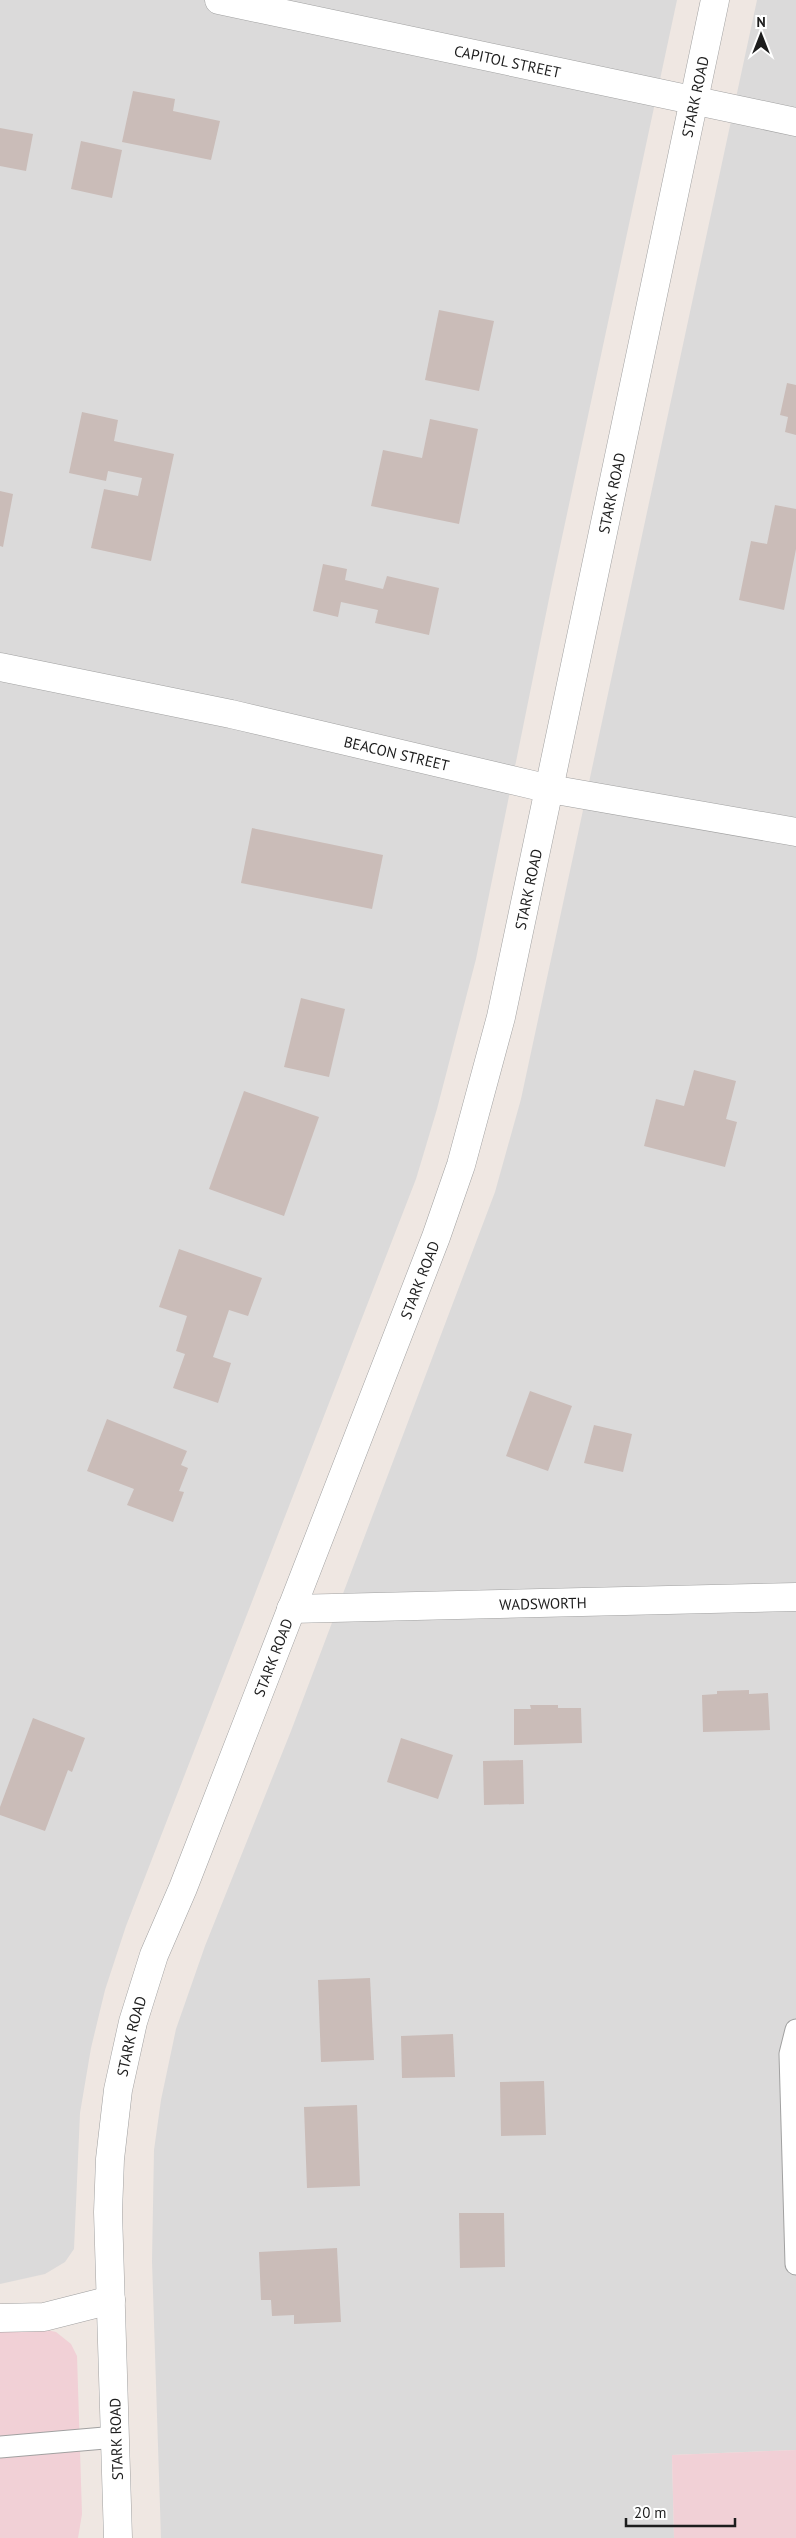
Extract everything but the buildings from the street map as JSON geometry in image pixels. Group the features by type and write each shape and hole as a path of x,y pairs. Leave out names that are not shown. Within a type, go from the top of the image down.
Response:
{"street":[{"name":"CAPITOL STREET","path":"219,0 796,122"},
{"name":"STARK ROAD","path":"118,2538 108,2212 110,2159 118,2090 133,2022 154,1955 183,1888 436,1237 461,1165 495,1043 715,0"},
{"name":"BEACON STREET","path":"0,667 231,714 550,789 796,832"},
{"name":"WADSWORTH","path":"291,1609 796,1597"},
{"path":"0,2318 44,2317 111,2300"}],"lane":[{"path":"796,2030 790,2054 796,2264"},
{"path":"0,2447 116,2437"}],"shaded area":[{"path":"0,0 677,0 552,584 476,959 437,1109 416,1179 126,1926 105,1990 91,2048 80,2113 74,2249 65,2262 45,2274 0,2284"},
{"path":"757,0 796,0 796,2450 672,2455 674,2538 161,2538 152,2261 154,2150 161,2100 176,2029 205,1946 291,1731 495,1192 521,1099"},
{"path":"34,2327 56,2332 71,2344 77,2356 82,2514 78,2538 0,2538 0,2328"},
{"path":"796,2450 796,2538 674,2538 672,2455"}]}
